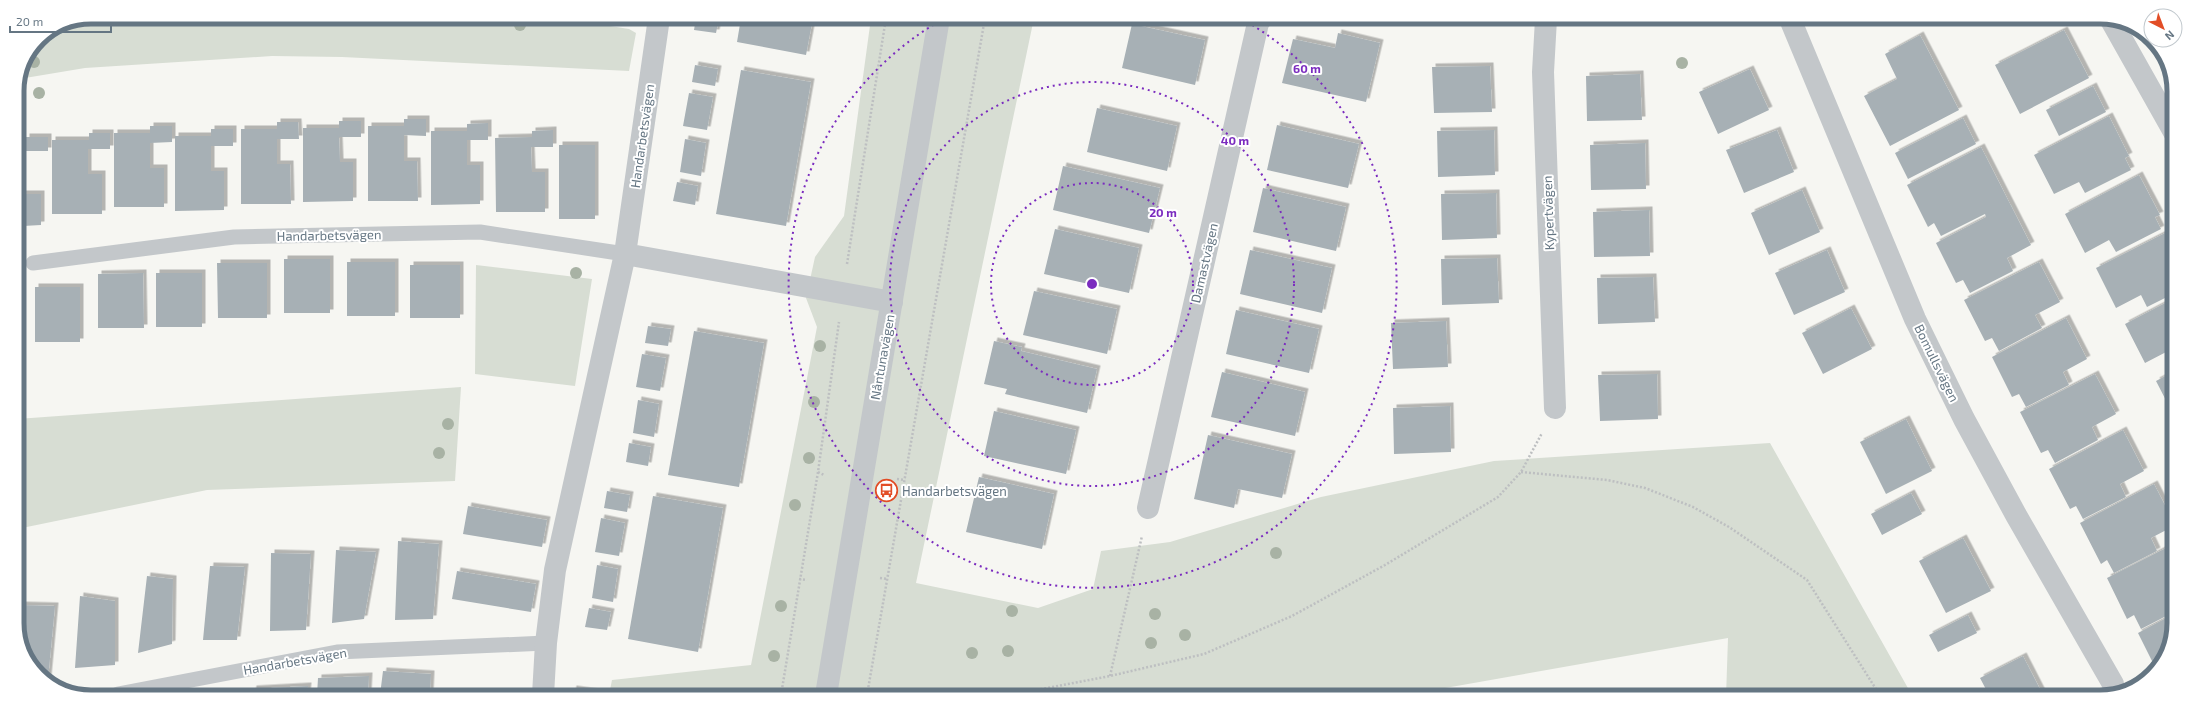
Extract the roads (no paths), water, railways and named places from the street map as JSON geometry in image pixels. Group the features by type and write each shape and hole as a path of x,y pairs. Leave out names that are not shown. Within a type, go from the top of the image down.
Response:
{"street":[{"name":"Handarbetsvägen","path":"543,690 546,642 555,570 625,254 658,24"},
{"name":"Nåntunavägen","path":"827,690 938,24"},
{"name":"Damastvägen","path":"1148,508 1258,24"},
{"name":"Kypertvägen","path":"1546,24 1543,72 1555,408"},
{"name":"Bomullsvägen","path":"1792,24 1916,319 1964,419 2020,522 2113,684 2113,688"},
{"path":"2114,26 2167,120"},
{"name":"Handarbetsvägen","path":"625,254 892,302"}],"lane":[{"name":"Handarbetsvägen","path":"33,263 234,237 472,232 625,254"},
{"name":"Handarbetsvägen","path":"139,690 337,652 546,642"}],"place":[{"name":"Handarbetsvägen","path":"887,491"}]}
